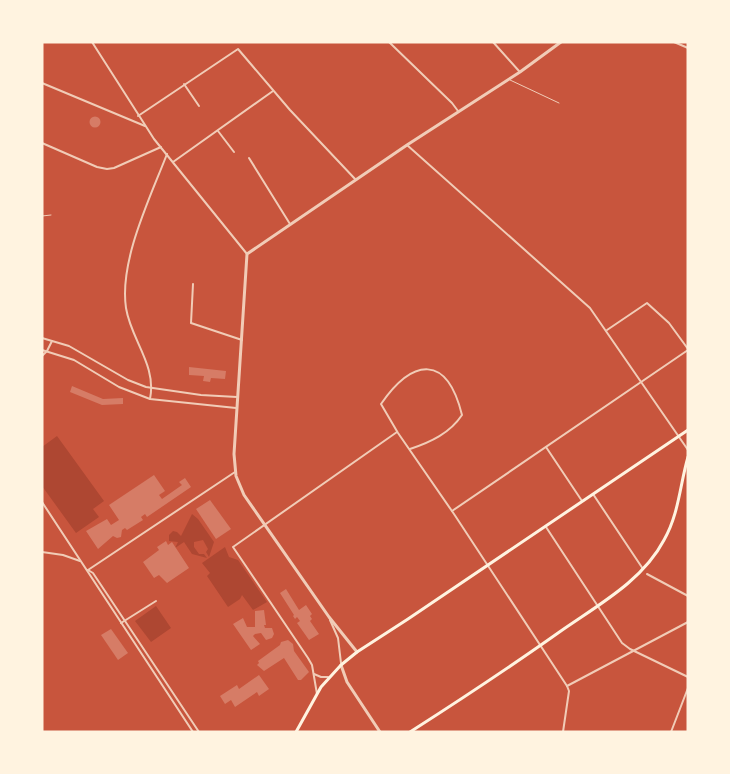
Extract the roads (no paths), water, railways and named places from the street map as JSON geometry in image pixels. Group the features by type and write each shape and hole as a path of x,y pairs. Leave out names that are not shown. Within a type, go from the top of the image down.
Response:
{"main road":[{"path":"296,732 316,694 341,665 357,652 688,430"},
{"path":"410,732 598,605 643,570 658,551 670,528 688,457"}],"street":[{"path":"92,42 145,126 248,254 236,408 235,472 244,495 329,617 357,652"},
{"path":"389,42 458,111"},
{"path":"493,42 520,72"},
{"path":"248,254 407,145 520,72 561,42"},
{"path":"674,42 688,48"},
{"path":"138,116 238,49 273,91 356,180"},
{"path":"42,83 145,126"},
{"path":"184,84 199,106"},
{"path":"173,162 273,91"},
{"path":"218,131 234,152"},
{"path":"42,143 106,169 114,168 161,147"},
{"path":"407,145 585,304 607,330 688,450"},
{"path":"150,399 152,389 150,371 128,319 125,282 134,245 167,154"},
{"path":"249,158 291,225"},
{"path":"193,284 191,323 242,340"},
{"path":"452,511 688,349 669,323 647,303 607,330"},
{"path":"42,338 69,346 128,380 152,389 237,397"},
{"path":"42,356 52,341"},
{"path":"42,350 74,360 111,383 150,399 236,408"},
{"path":"410,449 443,435 454,427 462,415 459,402 439,371 431,368 418,370 390,392 381,404 397,432 567,686 569,691 563,732"},
{"path":"316,694 314,674 308,658 233,547 397,432"},
{"path":"546,447 582,501"},
{"path":"88,570 235,472"},
{"path":"592,494 643,570"},
{"path":"42,502 194,732"},
{"path":"546,526 622,643 688,677"},
{"path":"42,552 82,561"},
{"path":"88,570 93,573 199,732"},
{"path":"647,574 688,596"},
{"path":"121,623 156,601"},
{"path":"329,617 338,638 341,665 347,682 380,732"},
{"path":"567,686 688,622"},
{"path":"314,674 330,677"},
{"path":"671,732 688,688"}],"lane":[{"path":"508,79 559,103"},
{"path":"42,216 51,215"}]}
